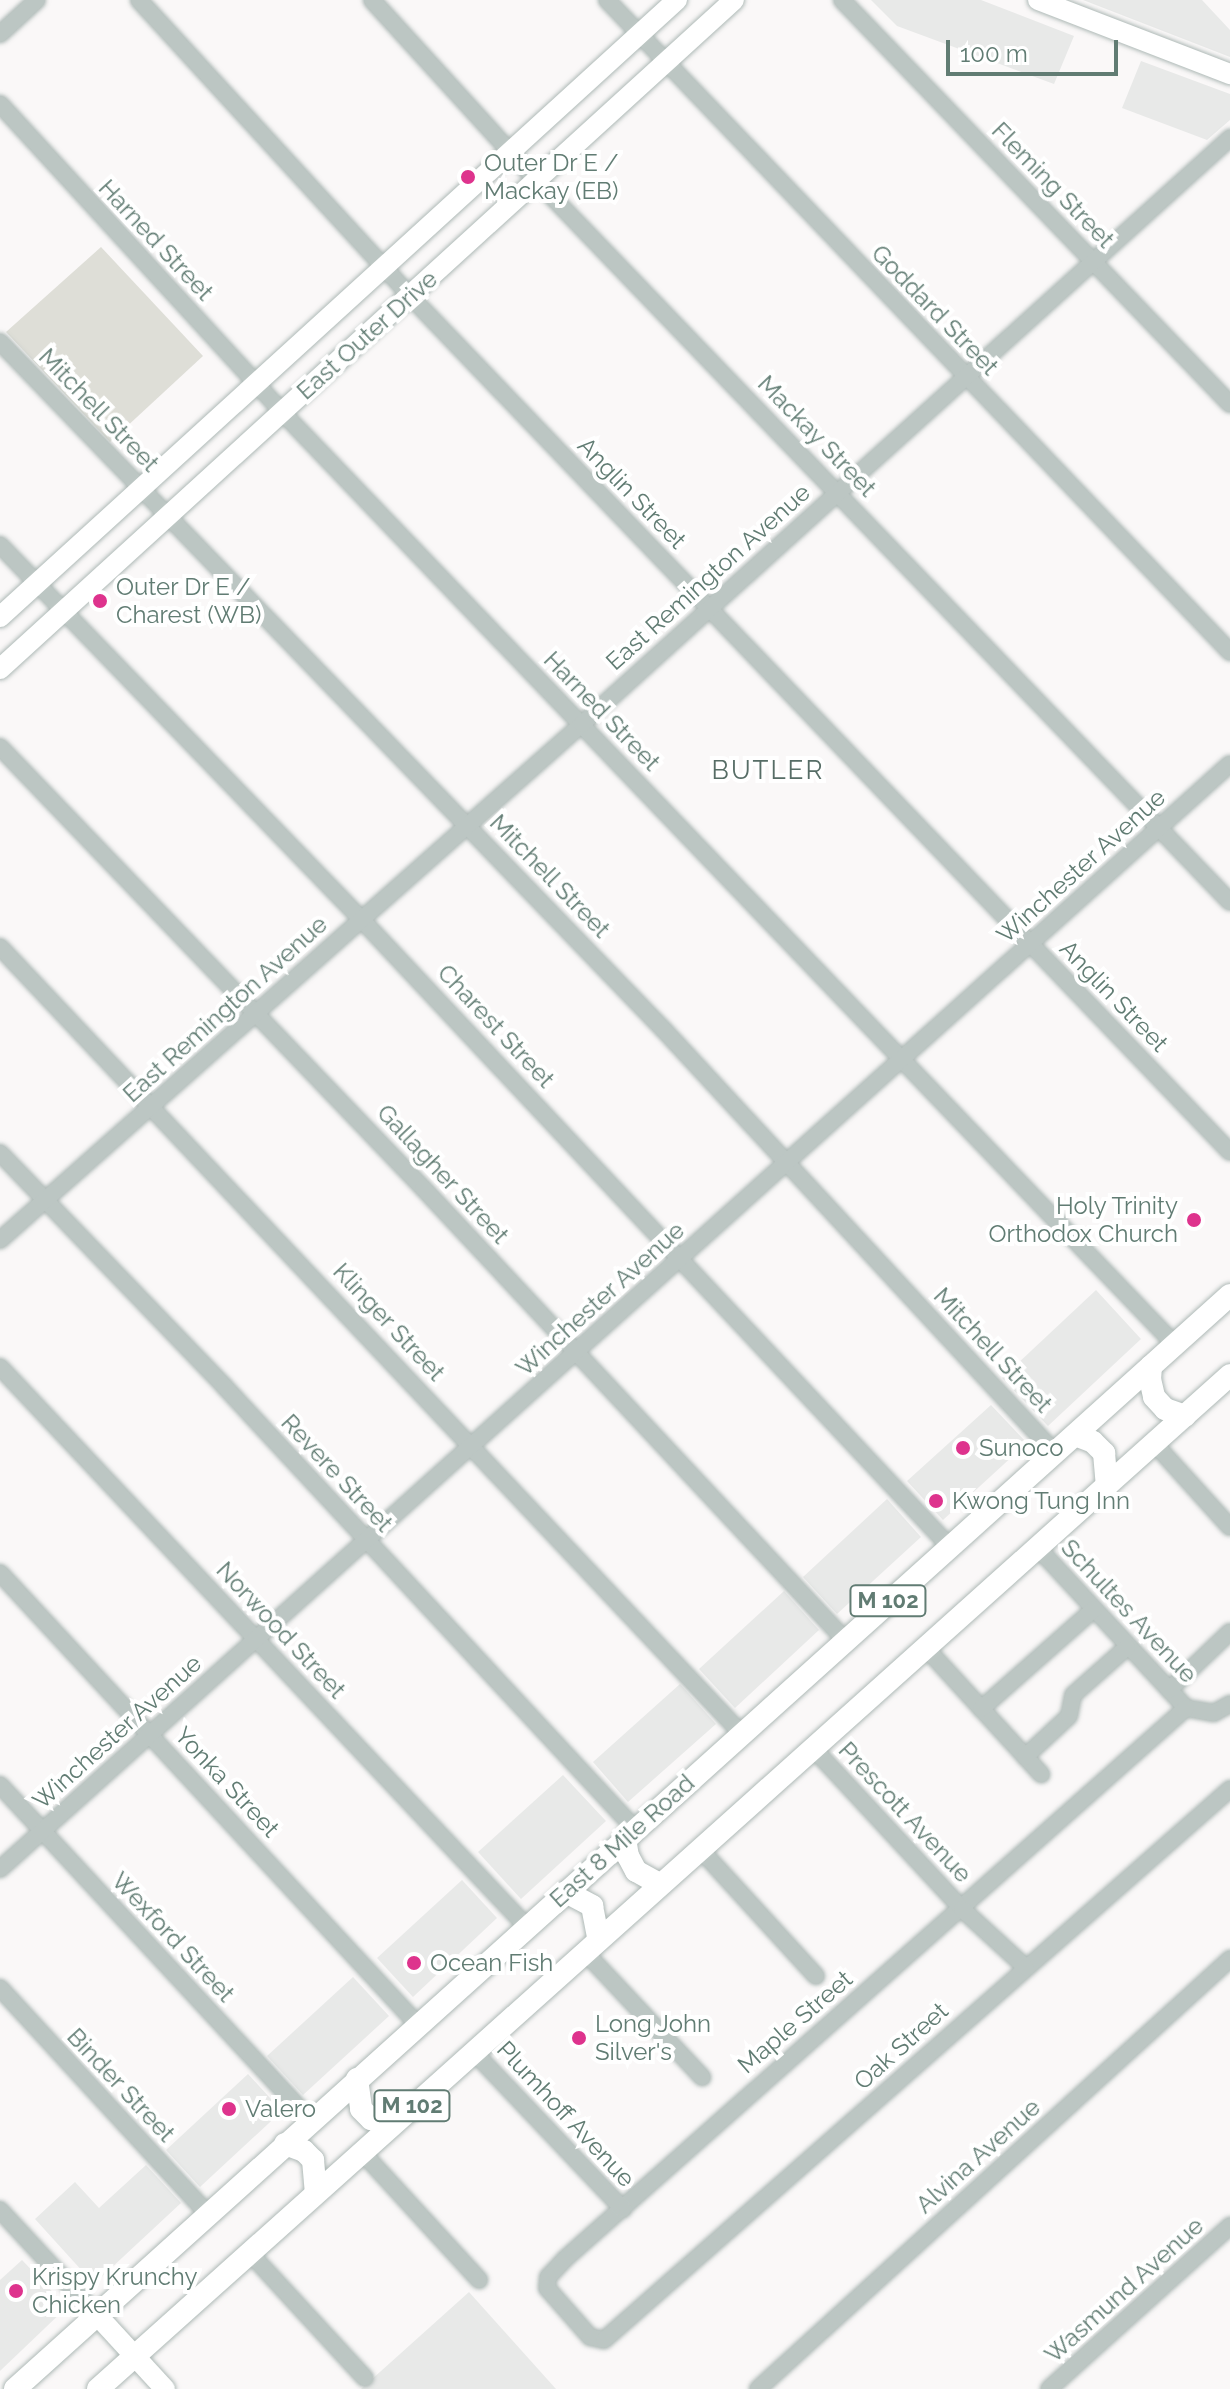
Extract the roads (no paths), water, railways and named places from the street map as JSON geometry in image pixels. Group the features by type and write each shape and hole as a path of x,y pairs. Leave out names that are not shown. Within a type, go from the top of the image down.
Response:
{"highway":[{"name":"East 8 Mile Road","path":"15,2389 1230,1295"},
{"path":"1151,1366 1154,1397 1165,1409 1185,1416"},
{"name":"M 102","path":"98,2389 591,1944 1230,1375"},
{"path":"1075,1435 1093,1442 1104,1453 1107,1486"},
{"path":"630,1834 628,1856 636,1871 659,1884"},
{"path":"566,1892 592,1906 591,1944"},
{"path":"357,2079 361,2109 371,2119 390,2126"},
{"path":"285,2144 304,2151 313,2160 316,2192"}],"main road":[{"name":"East Outer Drive","path":"0,617 677,0"},
{"name":"East Outer Drive","path":"0,669 734,0"},
{"path":"1038,0 1230,74"},
{"path":"96,2314 165,2389"}],"street":[{"path":"0,34 37,0"},
{"name":"Anglin Street","path":"139,0 410,296 1230,1152"},
{"name":"Mackay Street","path":"372,0 536,180 1230,902"},
{"name":"Goddard Street","path":"607,0 1230,652"},
{"name":"Fleming Street","path":"842,0 1230,404"},
{"name":"Harned Street","path":"0,104 282,412 1175,1345"},
{"name":"East Remington Avenue","path":"0,1240 582,724 1093,261 1227,146"},
{"name":"Mitchell Street","path":"0,342 468,825 788,1163 1055,1453"},
{"name":"Charest Street","path":"0,545 683,1258 950,1547"},
{"name":"Gallagher Street","path":"0,747 577,1352 845,1640"},
{"name":"Winchester Avenue","path":"0,1869 1230,764"},
{"name":"Klinger Street","path":"0,947 741,1733"},
{"name":"Revere Street","path":"0,1153 367,1540 630,1834"},
{"name":"Norwood Street","path":"0,1367 527,1927"},
{"path":"1154,1443 1230,1527"},
{"name":"Schultes Avenue","path":"1038,1548 1186,1708"},
{"name":"Yonka Street","path":"0,1573 418,2025"},
{"path":"981,1709 1094,1609"},
{"path":"1169,1690 1230,1632"},
{"path":"1025,1757 1069,1716 1073,1695 1127,1647"},
{"path":"926,1648 1041,1774"},
{"path":"1186,1708 1214,1713 1230,1704"},
{"name":"Maple Street","path":"604,2340 590,2337 547,2288 546,2282 565,2259 1186,1708"},
{"name":"Prescott Avenue","path":"813,1748 962,1909 1025,1967"},
{"name":"Wexford Street","path":"0,1785 311,2121"},
{"name":"Oak Street","path":"604,2340 1230,1789"},
{"path":"700,1849 816,1976"},
{"path":"591,1944 702,2077"},
{"name":"Alvina Avenue","path":"758,2389 1230,1959"},
{"name":"Binder Street","path":"0,1988 207,2213"},
{"name":"Plumhoff Avenue","path":"473,2051 623,2209"},
{"path":"361,2151 479,2280"},
{"path":"0,2210 96,2314"},
{"name":"Wasmund Avenue","path":"1049,2389 1230,2226"},
{"path":"249,2252 365,2378"}],"place":[{"name":"Outer Dr E / Mackay (EB)","path":"468,177"},
{"name":"Outer Dr E / Charest (WB)","path":"100,601"},
{"name":"Holy Trinity Orthodox Church","path":"1194,1220"},
{"name":"Sunoco","path":"963,1448"},
{"name":"Kwong Tung Inn","path":"936,1501"},
{"name":"Ocean Fish","path":"414,1963"},
{"name":"Long John Silver's","path":"579,2038"},
{"name":"Valero","path":"229,2109"},
{"name":"Krispy Krunchy Chicken","path":"16,2291"}],"district":[{"name":"BUTLER","path":"768,771"}]}
